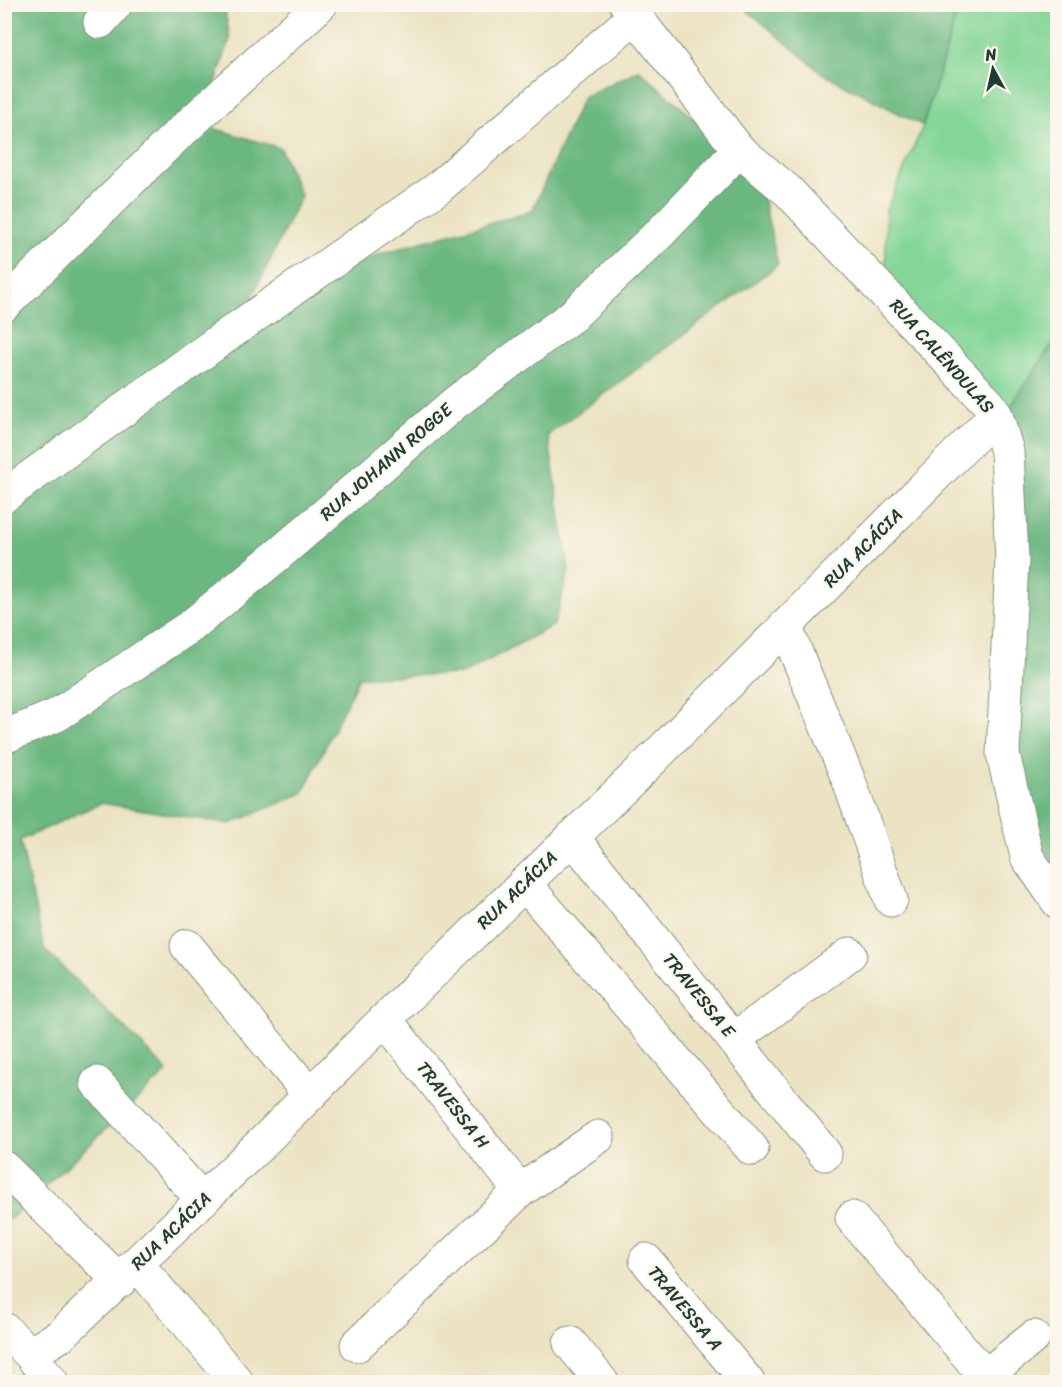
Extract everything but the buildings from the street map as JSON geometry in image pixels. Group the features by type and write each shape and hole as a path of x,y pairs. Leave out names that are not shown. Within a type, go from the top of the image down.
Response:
{"street":[{"path":"4,305 171,141 321,4"},
{"path":"4,496 223,338 438,188 630,11"},
{"name":"RUA CALÊNDULAS","path":"630,11 739,150 788,191 990,405 996,415 1007,451 1012,560 1002,754 1027,857 1058,902"},
{"name":"RUA JOHANN ROGGE","path":"4,737 57,714 191,626 279,555 456,402 572,316 661,232 739,150"},
{"name":"RUA ACÁCIA","path":"30,1354 61,1335 203,1200 996,415"},
{"path":"785,626 849,781 891,900"},
{"name":"TRAVESSA E","path":"572,837 825,1154"},
{"path":"524,883 752,1149"},
{"path":"187,946 310,1095"},
{"path":"734,1039 850,954"},
{"name":"TRAVESSA H","path":"385,1018 520,1191"},
{"path":"97,1083 203,1200"},
{"path":"357,1345 520,1191 598,1137"},
{"path":"4,1168 128,1272 237,1383"},
{"path":"852,1218 982,1380 1034,1337"},
{"name":"TRAVESSA A","path":"646,1260 748,1383"},
{"path":"4,1329 30,1354 52,1383"},
{"path":"570,1343 602,1383"}],"green space":[{"path":"5,5 224,5 230,39 202,125 280,148 301,196 242,318 379,254 532,211 583,97 639,70 758,175 778,265 548,435 569,570 554,625 463,674 359,677 303,793 230,824 101,803 20,840 44,949 168,1071 5,1224"},
{"path":"741,5 956,5 958,9 923,126 822,73"},
{"path":"956,5 1057,5 1057,337 998,426 886,287 886,211 923,126 958,9"},
{"path":"1057,337 1057,867 1022,821 998,426"}]}
